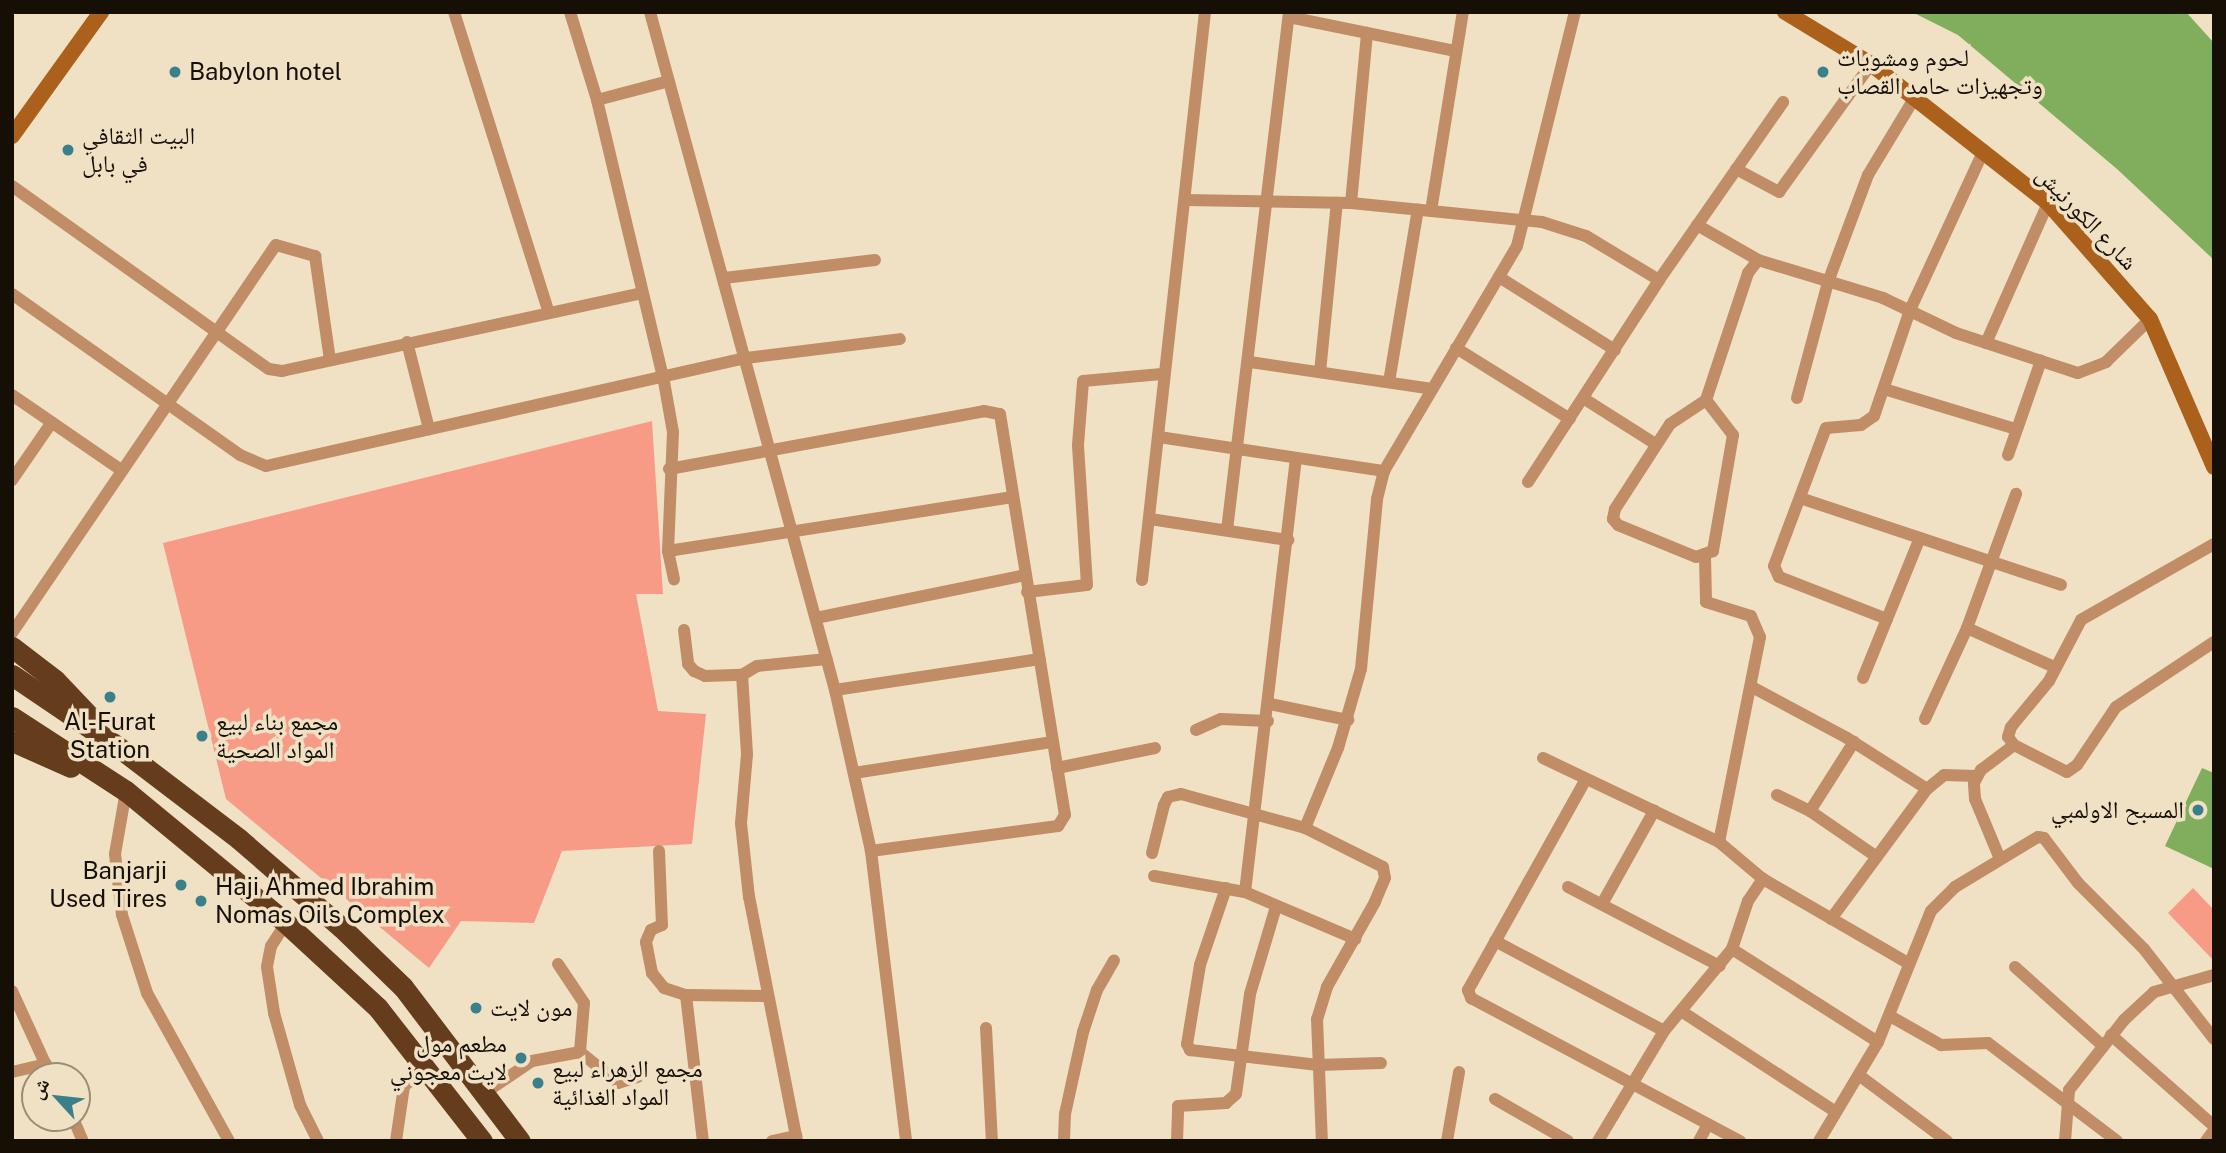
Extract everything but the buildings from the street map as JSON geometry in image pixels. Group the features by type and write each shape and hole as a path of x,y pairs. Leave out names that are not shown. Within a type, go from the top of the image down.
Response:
{"highway":[{"path":"12,647 55,680 117,746"},
{"path":"12,675 117,746 285,876 403,987 486,1092 520,1141"},
{"path":"12,717 126,792 286,923 378,1008 482,1141"},
{"path":"12,741 126,792"},
{"path":"378,1008 396,1010 405,1000 403,987"},
{"path":"426,1068 433,1050 451,1048"}],"street":[{"path":"12,136 101,12"},
{"path":"454,12 548,310"},
{"path":"570,12 597,100 663,376 673,432 669,469 668,551 674,579"},
{"path":"650,12 793,530 854,773 871,851 906,1141"},
{"path":"1142,580 1160,437 1163,374 1205,12"},
{"path":"1389,382 1462,12"},
{"path":"1305,828 1348,720 1361,670 1377,499 1384,471 1517,246 1532,173 1575,12"},
{"name":"شارع الكورنيش","path":"1785,12 1871,64 1984,150 2048,203 2150,319 2214,467"},
{"path":"1227,530 1250,362 1289,15 1455,51"},
{"path":"1352,203 1367,33"},
{"path":"1735,169 1779,192 1871,64"},
{"path":"597,100 669,81"},
{"path":"1797,398 1828,282 1868,175 1915,97"},
{"path":"1528,482 1659,281 1783,102"},
{"path":"1887,619 1774,573 1826,428 1868,423 1884,388 1910,310 1984,150"},
{"path":"12,186 268,369 282,371 548,310 642,293"},
{"path":"1185,200 1352,203 1524,220 1586,236 1659,281"},
{"path":"1320,372 1337,203"},
{"path":"1986,343 2048,203"},
{"path":"1697,225 1758,260 1910,310 1986,343 2078,373 2091,370 2150,319"},
{"path":"12,633 276,244 315,256 331,360"},
{"path":"724,278 875,260"},
{"path":"1705,557 1618,525 1613,519 1615,509 1654,443 1670,424 1706,400 1748,273 1758,260"},
{"path":"1500,277 1615,350"},
{"path":"12,294 254,464 266,466 746,358 900,339"},
{"path":"407,342 429,429"},
{"path":"1456,348 1570,419"},
{"path":"2008,454 2041,361"},
{"path":"1250,362 1432,389"},
{"path":"1027,592 1087,585 1078,445 1083,381 1163,374"},
{"path":"1884,388 2016,429"},
{"path":"12,395 121,470"},
{"path":"1583,398 1654,443"},
{"path":"1705,557 1713,551 1733,435 1706,400"},
{"path":"669,469 993,411 1000,415 1065,815 1058,826 871,851"},
{"path":"12,480 52,422"},
{"path":"1160,437 1384,471"},
{"path":"1245,892 1258,813 1296,459"},
{"path":"1925,719 1967,628 2017,494"},
{"path":"668,551 1013,497"},
{"path":"1800,498 1919,540 2060,584"},
{"path":"1150,519 1288,540"},
{"path":"1863,678 1919,540"},
{"path":"2214,544 2081,620 2049,681 2011,727 2008,737 2014,745 2067,772 2077,765 2116,707 2214,642"},
{"path":"1705,557 1706,602 1752,616 1760,645 1719,842"},
{"path":"816,618 1026,575"},
{"path":"1967,628 2054,667"},
{"path":"684,630 688,664 705,676 742,675 757,666 827,659"},
{"path":"835,690 1040,659"},
{"path":"742,675 747,754 741,823 767,996 796,1138 772,1141"},
{"path":"1752,687 1854,742 1927,789"},
{"path":"1270,704 1348,720"},
{"path":"1196,730 1221,719 1268,721"},
{"path":"854,773 1053,742"},
{"path":"1810,811 1854,742"},
{"path":"1831,919 1927,789 1944,775 1976,776 2014,745"},
{"path":"1058,768 1155,748"},
{"path":"1543,758 1719,842 1763,879 1908,963"},
{"path":"1976,776 1975,799 2000,859"},
{"path":"1586,779 1468,990 1471,998 1740,1141"},
{"path":"126,792 115,854 122,915 147,993 229,1141"},
{"path":"1152,853 1168,797 1181,794 1305,828 1369,856 1383,867 1385,878 1322,998 1317,1019 1322,1141"},
{"path":"1777,795 1810,811 1877,857"},
{"path":"1602,904 1654,811"},
{"path":"1819,1141 1878,1042 1931,911 1955,887 2030,840 2044,838 2078,883 2144,949 2214,1039"},
{"path":"659,851 662,925 651,930 647,958 664,988 686,995 767,996"},
{"path":"1154,876 1245,892 1355,939"},
{"path":"1598,1141 1664,1031 1732,949 1748,901 1763,879"},
{"path":"1569,887 1720,966"},
{"path":"1226,888 1200,965 1187,1044 1198,1053 1241,1058 1318,1065 1381,1063"},
{"path":"1177,1141 1178,1106 1233,1099 1250,994 1276,907"},
{"path":"286,923 271,946 267,967 274,1013 300,1105 318,1141"},
{"path":"1495,941 1664,1031"},
{"path":"1732,949 1878,1042"},
{"path":"1064,1141 1065,1114 1083,1032 1097,990 1114,961"},
{"path":"558,964 584,1003 580,1052"},
{"path":"2015,967 2102,1045"},
{"path":"2065,1141 2069,1090 2102,1045 2154,992 2170,985 2214,975"},
{"path":"12,991 44,1062"},
{"path":"686,995 703,1141"},
{"path":"1681,1011 1836,1112"},
{"path":"1890,1016 1941,1045 1988,1043 2117,1141"},
{"path":"986,1028 992,1141"},
{"path":"2111,1035 2214,1128 2206,1141"},
{"path":"580,1052 618,1083 638,1077"},
{"path":"486,1092 532,1062 580,1052"},
{"path":"396,1141 404,1086 426,1068"},
{"path":"1447,1141 1459,1072"},
{"path":"1860,1076 1947,1141"},
{"path":"1495,1100 1568,1141"},
{"path":"1699,1141 1708,1124"}],"shaded area":[{"path":"1912,12 2186,12 2214,43 2214,260 2117,169 1958,35"},
{"path":"652,421 663,594 636,594 658,711 706,714 692,844 562,851 534,923 461,921 429,968 226,799 163,543"},
{"name":"المسبح الاولمبي","path":"2202,768 2214,773 2214,869 2165,846"},
{"path":"2193,888 2214,910 2214,961 2168,913"}],"place":[{"name":"Babylon hotel","path":"175,72"},
{"name":"لحوم ومشويات وتجهيزات حامد القصاب","path":"1823,72"},
{"name":"البيت الثقافي في بابل","path":"68,150"},
{"name":"Al-Furat Station","path":"110,697"},
{"name":"مجمع بناء لبيع المواد الصحية","path":"202,736"},
{"name":"المسبح الاولمبي","path":"2198,810"},
{"name":"Banjarji Used Tires","path":"181,885"},
{"name":"Haji Ahmed Ibrahim Nomas Oils Complex","path":"201,901"},
{"name":"مون لايت","path":"476,1008"},
{"name":"مطعم مول لايت معجوني","path":"521,1058"},
{"name":"مجمع الزهراء لبيع المواد الغذائية","path":"538,1083"}]}
